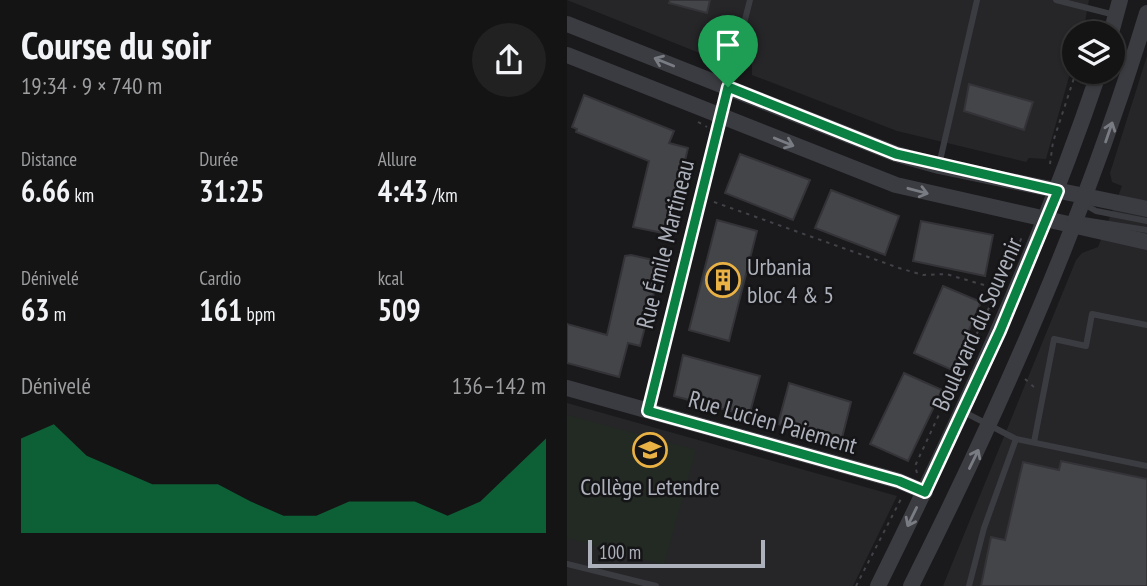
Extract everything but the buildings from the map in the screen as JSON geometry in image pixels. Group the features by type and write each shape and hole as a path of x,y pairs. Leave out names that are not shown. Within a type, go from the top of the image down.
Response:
{"street":[{"name":"Boulevard du Souvenir","path":"911,586 991,424 1080,211 1147,13"},
{"path":"567,24 886,150 939,166 1058,191 1080,211 1147,242"},
{"path":"567,55 908,189 1047,219 1080,211 1147,209"},
{"name":"Boulevard du Souvenir","path":"878,586 964,412 1047,219 1095,84"},
{"name":"Rue Émile Martineau","path":"648,411 728,87"},
{"name":"Rue Lucien Paiement","path":"567,388 899,481 925,492"}],"lane":[{"path":"728,87 750,0"},
{"path":"939,166 977,0"},
{"path":"1056,0 1118,8"},
{"path":"1080,211 1095,211 1147,221"},
{"path":"1080,211 1147,230"},
{"path":"1034,442 1054,339 1086,346 1092,314 1147,325"},
{"path":"964,412 1016,439 1147,466"},
{"path":"969,586 984,528 1016,439"},
{"path":"567,564 656,586"}],"path":[{"path":"1049,169 1053,142 1072,84"},
{"path":"714,202 899,268 923,275 946,274 997,289"},
{"name":"Boulevard du Souvenir","path":"917,471 915,466 1023,237"},
{"path":"1024,379 1044,390"},
{"path":"856,586 899,499 905,497"}],"shaded area":[{"path":"567,0 1089,0 1085,21 1062,21 1062,84 1067,84 1046,159 1029,158 1026,162 897,131 752,75 752,63 720,52 717,60"},
{"path":"1147,56 1147,586 943,586 1076,260 1082,253 1098,247 1122,186 1112,182 1110,173"},
{"name":"Collège Letendre","path":"567,403 897,496 853,586 567,586"},
{"path":"567,415 696,450 664,565 567,538"}],"place":[{"name":"Urbania bloc 4 & 5","path":"723,280"},
{"name":"Collège Letendre","path":"650,450"}],"route":[{"path":"728,87 896,154 939,166 1058,191 1000,331 925,492 899,481 648,411 728,87"}]}
